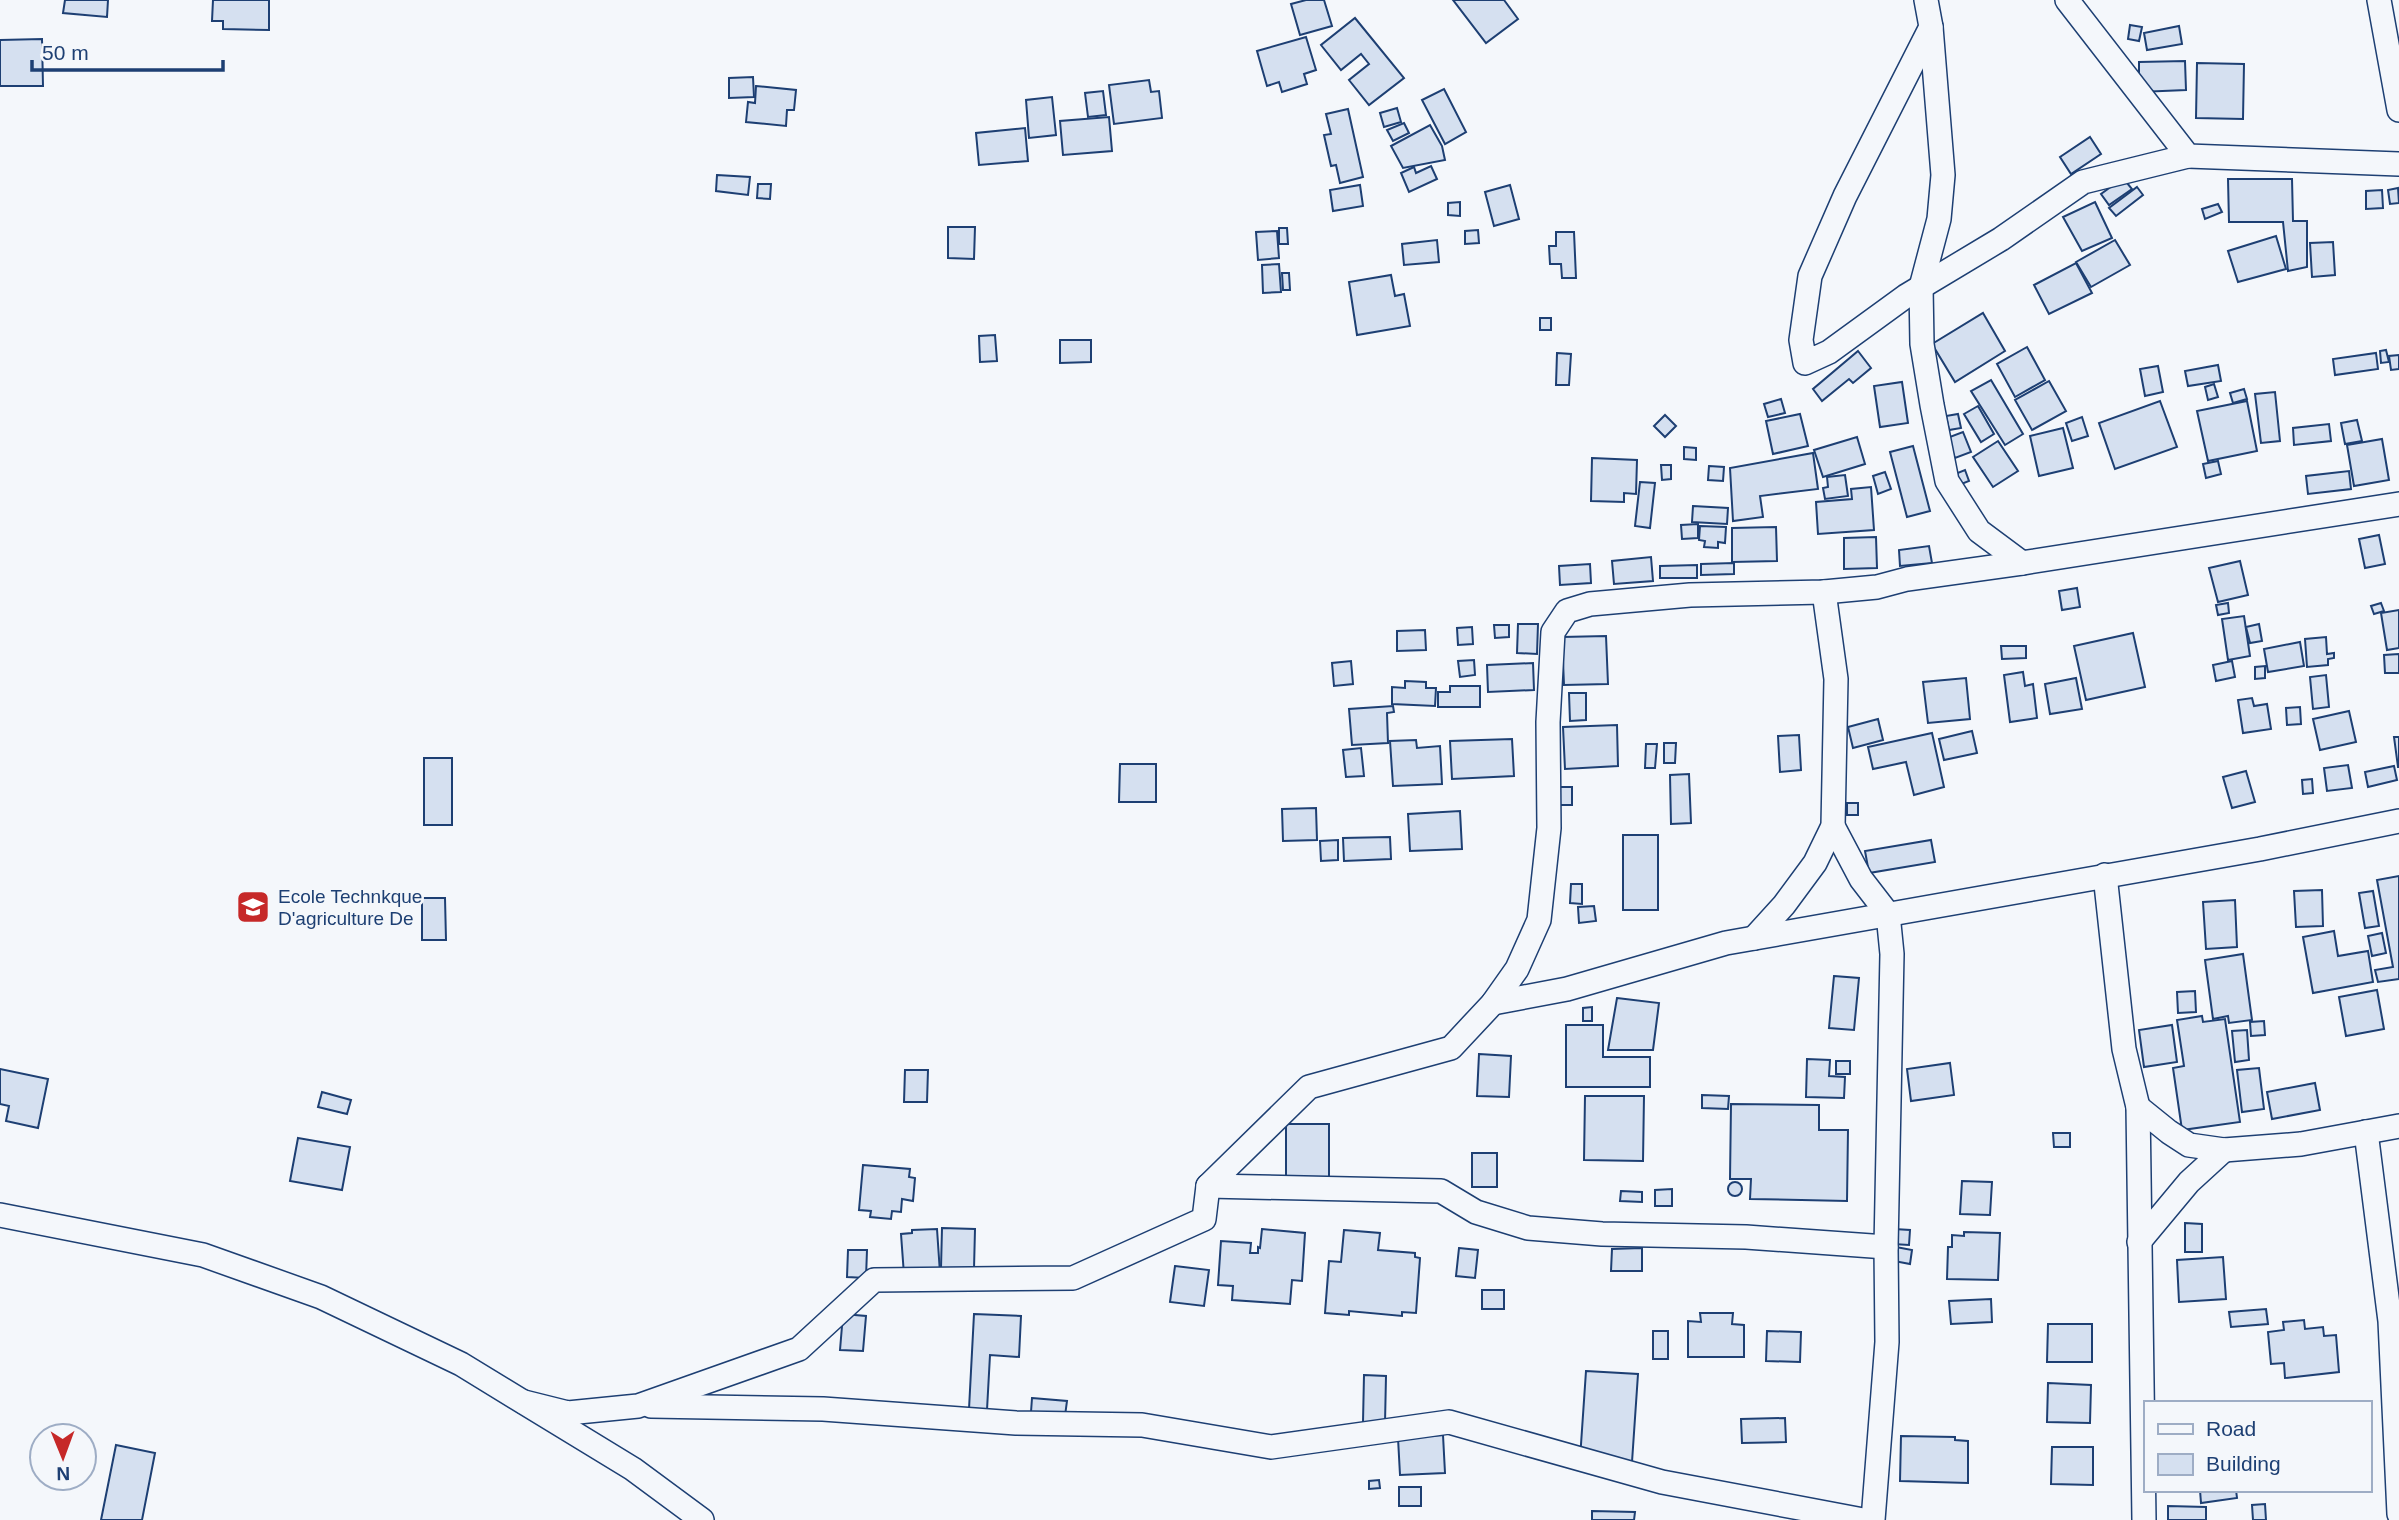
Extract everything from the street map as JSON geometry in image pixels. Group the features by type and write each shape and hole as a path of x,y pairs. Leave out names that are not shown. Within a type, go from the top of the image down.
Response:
{"street":[{"path":"1926,0 1931,27 1942,175 1939,219 1921,287 1922,344 1947,481 1979,530 2022,564"},
{"path":"2067,0 2188,156"},
{"path":"2379,0 2399,110"},
{"path":"1931,27 1845,196 1810,276 1801,340 1805,363 1829,352 1921,287 2001,239 2083,182 2188,156 2399,164"},
{"path":"638,1406 799,1349 874,1280 1073,1278 1204,1219 1208,1186 1309,1087 1451,1048 1493,1003 1517,969 1539,920 1549,828 1548,722 1553,632 1567,611 1590,604 1690,595 1824,592 1877,587 1907,579 2022,564 2399,504"},
{"path":"1754,938 1784,905 1815,863 1833,826 1836,679 1824,592"},
{"path":"1493,1003 1567,989 1726,943 2260,849 2399,821"},
{"path":"1833,826 1861,879 1888,914 1892,954 1886,1247 1887,1342 1872,1520"},
{"path":"2105,876 2124,1049 2138,1107 2144,1520"},
{"path":"2138,1107 2189,1145 2224,1150 2301,1144 2399,1126"},
{"path":"2366,1132 2390,1321 2399,1514"},
{"path":"2139,1242 2189,1182 2224,1150"},
{"path":"1208,1186 1441,1191 1476,1212 1528,1228 1602,1234 1746,1237 1886,1247"},
{"path":"0,1215 203,1255 321,1297 461,1364 633,1469 702,1520"},
{"path":"524,1402 568,1413 638,1406 822,1409 1016,1423 1142,1425 1271,1447 1449,1422 1662,1482 1863,1520"}],"building":[{"path":"65,0 108,0 107,17 63,13"},
{"path":"213,0 269,0 269,30 223,29 223,21 212,21"},
{"path":"1306,0 1324,0 1332,26 1300,35 1291,4"},
{"path":"1453,0 1504,0 1518,19 1486,43"},
{"path":"1355,18 1404,78 1369,105 1349,80 1369,64 1361,54 1341,70 1321,45"},
{"path":"2130,25 2142,27 2139,41 2128,39"},
{"path":"2179,26 2182,44 2147,50 2144,33"},
{"path":"1306,37 1316,70 1304,74 1307,84 1282,92 1279,82 1267,86 1257,51"},
{"path":"42,39 43,86 0,86 0,40"},
{"path":"2185,61 2186,90 2139,92 2139,62"},
{"path":"2197,63 2244,64 2243,119 2196,118"},
{"path":"753,77 754,97 729,98 729,78"},
{"path":"1149,80 1151,92 1159,91 1162,118 1114,124 1109,85"},
{"path":"756,86 796,90 794,110 787,110 786,126 746,122 748,102 755,103"},
{"path":"1444,89 1466,132 1445,144 1422,100"},
{"path":"1103,91 1106,115 1088,117 1085,93"},
{"path":"1052,97 1056,135 1029,138 1026,100"},
{"path":"1397,108 1401,122 1384,127 1380,113"},
{"path":"1348,109 1363,177 1340,183 1336,165 1331,166 1324,135 1331,134 1326,114"},
{"path":"1109,117 1112,151 1063,155 1060,121"},
{"path":"1404,123 1409,133 1393,141 1387,130"},
{"path":"1430,125 1442,146 1445,160 1403,168 1391,146"},
{"path":"1025,128 1028,161 979,165 976,133"},
{"path":"2090,137 2101,154 2071,174 2060,157"},
{"path":"1431,166 1437,179 1409,192 1401,173 1414,167 1416,173"},
{"path":"717,175 750,177 748,195 716,191"},
{"path":"2123,178 2132,189 2109,205 2101,194"},
{"path":"2228,179 2292,179 2293,221 2307,221 2307,267 2288,271 2283,222 2229,222"},
{"path":"758,184 771,184 770,199 757,198"},
{"path":"1360,185 1363,206 1333,211 1330,190"},
{"path":"1510,185 1519,219 1494,226 1485,192"},
{"path":"2137,187 2143,195 2116,216 2109,208"},
{"path":"2398,188 2399,203 2390,204 2388,190"},
{"path":"2382,190 2383,208 2366,209 2366,191"},
{"path":"1460,202 1460,216 1448,215 1448,203"},
{"path":"2095,202 2112,238 2082,251 2063,217"},
{"path":"2218,204 2222,212 2205,219 2202,209"},
{"path":"948,227 975,227 974,259 948,258"},
{"path":"1279,228 1287,228 1288,244 1279,244"},
{"path":"1478,230 1479,243 1465,244 1465,231"},
{"path":"1277,231 1279,258 1258,260 1256,232"},
{"path":"1556,232 1574,232 1576,278 1562,278 1561,264 1550,264 1549,246 1556,246"},
{"path":"2276,236 2286,269 2238,282 2228,251"},
{"path":"1437,240 1439,262 1404,265 1402,244"},
{"path":"2115,240 2130,265 2091,287 2076,262"},
{"path":"2333,242 2335,275 2312,277 2310,243"},
{"path":"2076,263 2092,293 2049,314 2034,285"},
{"path":"1279,264 1281,292 1263,293 1262,265"},
{"path":"1282,273 1289,273 1290,290 1283,290"},
{"path":"1391,275 1395,296 1404,294 1410,326 1357,335 1349,282"},
{"path":"1983,313 2005,351 1955,382 1932,344"},
{"path":"1540,318 1551,318 1551,330 1540,330"},
{"path":"995,335 997,361 980,362 979,336"},
{"path":"1060,340 1091,340 1091,362 1060,363"},
{"path":"2027,347 2045,380 2015,397 1997,364"},
{"path":"2386,350 2389,362 2381,363 2380,351"},
{"path":"1858,351 1871,368 1853,383 1849,379 1822,401 1813,389"},
{"path":"1557,353 1571,354 1569,385 1556,385"},
{"path":"2376,353 2378,369 2335,375 2333,359"},
{"path":"2399,355 2399,369 2391,370 2389,356"},
{"path":"2218,365 2221,381 2188,386 2185,371"},
{"path":"2158,366 2163,392 2145,396 2140,369"},
{"path":"1991,380 2023,434 2005,445 1971,391"},
{"path":"2049,381 2066,411 2032,430 2015,400"},
{"path":"1902,382 1908,423 1880,427 1874,386"},
{"path":"2214,384 2218,397 2208,400 2205,387"},
{"path":"2244,389 2247,399 2233,403 2230,393"},
{"path":"2275,392 2280,441 2261,443 2255,394"},
{"path":"1781,399 1785,413 1768,417 1764,404"},
{"path":"2160,401 2177,447 2115,469 2099,423"},
{"path":"2247,401 2257,451 2208,461 2197,411"},
{"path":"1978,406 1994,434 1981,442 1964,414"},
{"path":"1800,414 1808,446 1773,454 1766,421"},
{"path":"1958,414 1961,428 1949,430 1946,416"},
{"path":"1665,415 1676,426 1665,437 1654,426"},
{"path":"2082,417 2088,436 2072,441 2066,423"},
{"path":"2357,420 2362,441 2345,444 2341,423"},
{"path":"2329,424 2331,441 2294,445 2293,428"},
{"path":"2063,428 2073,468 2039,476 2030,436"},
{"path":"1963,432 1971,452 1955,458 1947,438"},
{"path":"1857,437 1865,464 1823,477 1814,450"},
{"path":"2382,439 2389,480 2354,486 2347,445"},
{"path":"1998,441 2018,471 1993,487 1973,457"},
{"path":"1913,446 1930,511 1907,517 1890,452"},
{"path":"1684,447 1696,448 1696,460 1684,459"},
{"path":"1813,453 1818,489 1760,496 1763,517 1733,521 1730,468"},
{"path":"1592,458 1637,460 1636,494 1624,493 1624,502 1591,501"},
{"path":"2218,461 2221,474 2206,478 2203,464"},
{"path":"1661,465 1671,465 1671,479 1662,480"},
{"path":"1709,466 1724,467 1723,481 1708,480"},
{"path":"1965,470 1969,481 1959,485 1955,474"},
{"path":"2349,471 2351,489 2308,494 2306,476"},
{"path":"1885,472 1891,489 1878,494 1873,476"},
{"path":"1845,475 1848,496 1825,499 1823,488 1828,487 1827,477"},
{"path":"1640,482 1655,483 1650,528 1635,526"},
{"path":"1871,487 1874,530 1818,534 1816,502 1852,499 1851,489"},
{"path":"1693,506 1728,508 1727,524 1692,522"},
{"path":"1698,524 1698,538 1682,539 1681,525"},
{"path":"1700,526 1726,527 1725,543 1718,542 1718,548 1704,547 1705,541 1699,540"},
{"path":"1776,527 1777,561 1732,562 1732,528"},
{"path":"2379,535 2385,564 2365,568 2359,539"},
{"path":"1876,537 1877,568 1844,569 1844,538"},
{"path":"1929,546 1932,563 1900,566 1899,550"},
{"path":"1651,557 1653,581 1614,584 1612,561"},
{"path":"2240,561 2248,595 2218,602 2209,568"},
{"path":"1734,563 1734,574 1701,575 1701,564"},
{"path":"1590,564 1591,583 1560,585 1559,566"},
{"path":"1697,565 1697,578 1660,578 1660,566"},
{"path":"2077,588 2080,607 2062,610 2059,591"},
{"path":"2228,603 2229,613 2218,615 2216,605"},
{"path":"2381,603 2384,611 2374,614 2371,606"},
{"path":"2399,610 2399,648 2387,650 2381,613"},
{"path":"2244,616 2250,656 2228,660 2222,619"},
{"path":"1518,624 1538,624 1537,654 1517,653"},
{"path":"2259,624 2262,641 2250,643 2246,627"},
{"path":"1494,625 1509,625 1509,637 1495,638"},
{"path":"1472,627 1473,644 1458,645 1457,628"},
{"path":"1425,630 1426,650 1397,651 1397,631"},
{"path":"2133,633 2145,687 2086,700 2074,646"},
{"path":"1606,636 1608,684 1564,685 1562,637"},
{"path":"2326,637 2327,654 2334,653 2334,658 2328,659 2328,665 2307,667 2305,639"},
{"path":"2300,642 2304,666 2268,672 2264,649"},
{"path":"2001,646 2026,646 2026,658 2002,659"},
{"path":"2399,654 2399,673 2385,673 2384,655"},
{"path":"1474,660 1475,675 1460,677 1458,661"},
{"path":"1351,661 1353,684 1334,686 1332,663"},
{"path":"2232,661 2235,677 2216,681 2213,665"},
{"path":"1533,663 1534,690 1488,692 1487,665"},
{"path":"2265,666 2265,678 2255,679 2255,667"},
{"path":"2023,672 2025,686 2033,684 2037,718 2010,722 2004,675"},
{"path":"2326,675 2329,707 2313,709 2310,677"},
{"path":"1966,678 1970,719 1928,723 1923,682"},
{"path":"2076,678 2082,709 2050,714 2045,684"},
{"path":"1405,681 1426,682 1426,688 1436,688 1435,706 1392,704 1392,687 1405,688"},
{"path":"1450,686 1480,686 1480,707 1438,707 1438,692 1450,692"},
{"path":"1569,693 1586,693 1586,720 1570,721"},
{"path":"2252,698 2254,706 2267,704 2271,729 2243,733 2238,700"},
{"path":"1393,706 1394,712 1387,713 1388,743 1352,745 1349,709"},
{"path":"2300,707 2301,724 2287,725 2286,708"},
{"path":"2349,711 2356,742 2320,750 2313,719"},
{"path":"1878,719 1883,740 1853,748 1848,727"},
{"path":"1617,725 1618,766 1565,769 1563,727"},
{"path":"1972,731 1977,753 1944,760 1939,739"},
{"path":"1932,733 1944,787 1914,795 1906,762 1873,769 1868,747"},
{"path":"1799,735 1801,770 1780,772 1778,736"},
{"path":"2394,737 2399,737 2399,767 2398,767"},
{"path":"1512,739 1514,776 1452,779 1450,741"},
{"path":"1416,740 1417,748 1440,746 1442,784 1393,786 1390,741"},
{"path":"1664,743 1676,743 1675,763 1664,763"},
{"path":"1646,744 1657,744 1655,768 1645,768"},
{"path":"1361,748 1364,776 1346,777 1343,750"},
{"path":"424,758 452,758 452,825 424,825"},
{"path":"1120,764 1156,764 1156,802 1119,802"},
{"path":"2348,765 2352,788 2327,791 2324,768"},
{"path":"2394,766 2397,780 2368,787 2365,772"},
{"path":"2246,771 2255,802 2232,808 2223,777"},
{"path":"1689,774 1691,823 1671,824 1670,775"},
{"path":"2312,779 2313,793 2303,794 2302,780"},
{"path":"1557,787 1572,787 1572,805 1557,805"},
{"path":"1847,803 1858,803 1858,815 1847,815"},
{"path":"1316,808 1317,840 1283,841 1282,809"},
{"path":"1460,811 1462,849 1410,851 1408,814"},
{"path":"1623,835 1658,835 1658,910 1623,910"},
{"path":"1390,837 1391,859 1344,861 1343,838"},
{"path":"1338,840 1338,860 1321,861 1320,841"},
{"path":"1931,840 1935,862 1869,873 1865,851"},
{"path":"2399,876 2399,979 2378,982 2375,970 2393,967 2377,880"},
{"path":"1571,884 1582,884 1582,904 1570,903"},
{"path":"2322,890 2323,926 2296,927 2294,891"},
{"path":"2373,891 2379,926 2365,928 2359,893"},
{"path":"422,898 445,898 446,940 422,940"},
{"path":"2235,900 2237,947 2206,949 2203,902"},
{"path":"1594,906 1596,921 1579,923 1578,907"},
{"path":"2334,931 2338,956 2368,951 2373,982 2313,993 2303,937"},
{"path":"2382,933 2386,953 2372,956 2368,936"},
{"path":"2243,954 2252,1020 2229,1023 2228,1016 2213,1019 2205,960"},
{"path":"1834,976 1859,978 1854,1030 1829,1028"},
{"path":"2377,990 2384,1029 2346,1036 2339,997"},
{"path":"2195,991 2196,1012 2178,1013 2177,992"},
{"path":"1617,998 1659,1003 1653,1050 1608,1050"},
{"path":"1592,1007 1592,1021 1583,1021 1583,1008"},
{"path":"2202,1016 2203,1022 2225,1019 2240,1122 2182,1130 2173,1068 2184,1066 2177,1020"},
{"path":"2264,1021 2265,1035 2251,1036 2250,1022"},
{"path":"1566,1025 1603,1025 1603,1057 1650,1057 1650,1087 1566,1087"},
{"path":"2172,1025 2177,1062 2144,1067 2139,1030"},
{"path":"2247,1030 2249,1060 2235,1062 2232,1031"},
{"path":"1479,1054 1511,1056 1509,1097 1477,1096"},
{"path":"1807,1059 1830,1060 1829,1076 1845,1077 1844,1098 1806,1097"},
{"path":"1836,1061 1850,1061 1850,1074 1836,1074"},
{"path":"1950,1063 1954,1095 1911,1101 1907,1069"},
{"path":"2259,1068 2264,1109 2242,1112 2237,1070"},
{"path":"0,1069 48,1079 38,1128 6,1121 9,1106 0,1104"},
{"path":"905,1070 928,1070 927,1102 904,1102"},
{"path":"2315,1083 2320,1110 2272,1119 2267,1092"},
{"path":"322,1092 351,1100 347,1114 318,1107"},
{"path":"1702,1095 1729,1096 1728,1109 1702,1108"},
{"path":"1585,1096 1644,1096 1643,1161 1584,1160"},
{"path":"1731,1104 1819,1105 1819,1130 1848,1130 1847,1201 1750,1199 1751,1179 1730,1179"},
{"path":"1286,1124 1329,1124 1329,1182 1286,1182"},
{"path":"2053,1133 2070,1133 2070,1147 2054,1147"},
{"path":"298,1138 350,1147 342,1190 290,1181"},
{"path":"1472,1153 1497,1153 1497,1187 1472,1187"},
{"path":"863,1165 910,1169 909,1177 915,1178 913,1201 902,1199 901,1212 892,1211 891,1219 870,1217 871,1211 859,1210"},
{"path":"1962,1181 1992,1182 1990,1215 1960,1214"},
{"path":"1735,1182 1740,1184 1740,1194 1735,1196 1730,1194 1728,1189 1730,1184"},
{"path":"1672,1189 1672,1206 1655,1206 1655,1190"},
{"path":"1621,1191 1642,1192 1642,1202 1620,1201"},
{"path":"2185,1223 2202,1224 2202,1252 2185,1252"},
{"path":"942,1228 975,1229 974,1269 941,1268"},
{"path":"937,1229 940,1273 904,1275 901,1234 912,1233 912,1230"},
{"path":"1262,1229 1305,1233 1302,1281 1292,1280 1290,1304 1232,1300 1233,1286 1218,1285 1221,1241 1251,1243 1250,1253 1258,1253"},
{"path":"1894,1229 1910,1230 1909,1245 1893,1244"},
{"path":"1344,1230 1380,1233 1378,1250 1415,1253 1415,1257 1420,1258 1416,1313 1402,1312 1402,1316 1349,1311 1349,1315 1325,1313 1329,1261 1341,1262"},
{"path":"1964,1232 2000,1233 1998,1280 1947,1279 1948,1247 1952,1247 1952,1235 1964,1236"},
{"path":"1896,1247 1912,1250 1910,1264 1894,1261"},
{"path":"1459,1248 1478,1250 1475,1278 1456,1276"},
{"path":"1642,1248 1642,1271 1611,1271 1612,1249"},
{"path":"848,1250 867,1250 866,1278 847,1277"},
{"path":"2223,1257 2226,1299 2179,1302 2177,1260"},
{"path":"1175,1266 1209,1270 1204,1306 1170,1302"},
{"path":"1482,1290 1504,1290 1504,1309 1482,1309"},
{"path":"1991,1299 1992,1322 1951,1324 1949,1301"},
{"path":"2266,1309 2268,1324 2231,1327 2229,1312"},
{"path":"1700,1313 1733,1313 1732,1324 1744,1325 1744,1357 1688,1357 1688,1321 1701,1322"},
{"path":"843,1314 866,1316 863,1351 840,1350"},
{"path":"974,1314 1021,1316 1019,1357 990,1355 987,1410 969,1409"},
{"path":"2304,1320 2305,1329 2323,1327 2324,1336 2336,1335 2339,1372 2285,1378 2284,1363 2271,1364 2268,1332 2284,1330 2283,1322"},
{"path":"2048,1324 2092,1324 2092,1362 2047,1362"},
{"path":"1653,1331 1668,1331 1668,1359 1653,1359"},
{"path":"1767,1331 1801,1332 1800,1362 1766,1361"},
{"path":"1586,1371 1638,1374 1632,1462 1580,1459"},
{"path":"1364,1375 1386,1376 1385,1423 1363,1422"},
{"path":"2048,1383 2091,1385 2090,1423 2047,1422"},
{"path":"1032,1398 1067,1401 1065,1416 1031,1412"},
{"path":"1785,1418 1786,1442 1742,1443 1741,1419"},
{"path":"1443,1435 1445,1473 1400,1475 1398,1438"},
{"path":"1901,1436 1955,1437 1955,1440 1968,1441 1968,1483 1900,1481"},
{"path":"116,1445 155,1453 142,1520 101,1520"},
{"path":"2052,1447 2093,1447 2093,1485 2051,1484"},
{"path":"1379,1480 1380,1488 1369,1489 1369,1481"},
{"path":"1399,1487 1421,1487 1421,1506 1399,1506"},
{"path":"2200,1492 2236,1492 2237,1498 2201,1503"},
{"path":"2265,1504 2266,1520 2253,1520 2252,1505"},
{"path":"2168,1506 2206,1507 2206,1520 2168,1520"},
{"path":"1592,1511 1635,1512 1634,1520 1592,1520"}],"place":[{"name":"Ecole Technkque D'agriculture De","path":"253,907"}]}
